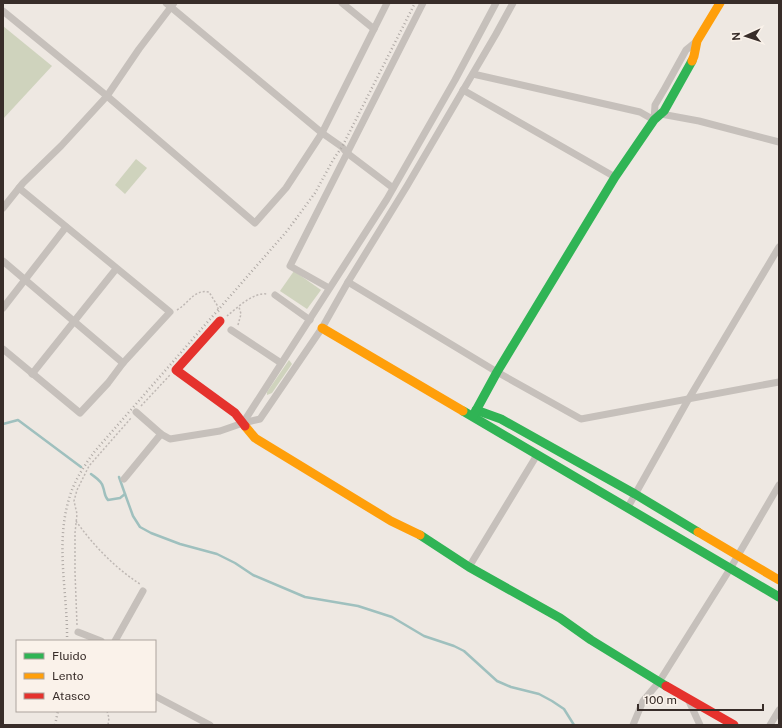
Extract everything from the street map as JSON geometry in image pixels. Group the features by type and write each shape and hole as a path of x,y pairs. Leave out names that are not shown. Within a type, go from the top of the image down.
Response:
{"street":[{"path":"342,3 374,29"},
{"path":"3,11 107,96 255,223 286,188 322,133 387,3"},
{"path":"329,288 290,266 423,3"},
{"path":"242,423 310,320 393,188 455,80 496,3"},
{"path":"136,412 161,434 170,439 220,431 242,423 260,419 322,328 473,74 513,3"},
{"path":"475,413 497,372 615,177 658,117 664,111 694,56 697,41 720,3"},
{"path":"3,208 19,188 61,146 107,96 171,4 322,133 393,188"},
{"path":"473,74 658,117 699,121 779,142"},
{"path":"463,90 615,177"},
{"path":"3,349 80,413 170,312 19,188"},
{"path":"3,308 66,227"},
{"path":"628,507 688,400 779,247"},
{"path":"3,261 123,363"},
{"path":"32,374 116,268"},
{"path":"348,282 497,372 581,419 779,382"},
{"path":"275,295 310,320"},
{"path":"220,321 176,370 234,413 255,438 391,521 427,539 469,567 560,618 591,640 659,682 734,725"},
{"path":"322,328 475,413 537,454 779,597"},
{"path":"234,331 281,363"},
{"path":"475,413 501,419 636,494 779,580"},
{"path":"124,479 161,434"},
{"path":"469,567 537,454"},
{"path":"633,725 643,701 659,682 730,569 779,485"},
{"path":"115,640 143,591"},
{"path":"78,632 98,640"},
{"path":"156,697 210,725"},
{"path":"688,699 700,725"},
{"path":"770,725 779,710"}],"path":[{"path":"170,312 176,311 185,306 196,293 202,290 209,292 213,297 217,305 220,321 252,298 264,294 275,295"},
{"path":"234,331 241,314 239,307"},
{"path":"78,632 75,602 77,514 74,501 77,490 89,466 171,373 176,370"},
{"path":"76,521 104,555 144,587 143,591"},
{"path":"107,712 108,725"}],"green space":[{"path":"3,26 52,66 3,119"},
{"path":"136,159 147,168 125,194 115,185"},
{"path":"294,271 321,290 307,309 280,291"},
{"path":"289,360 292,364 272,393 267,395 267,392"}],"waterway":[{"path":"3,424 18,420 81,467"},
{"path":"91,474 101,483 108,500 120,498 125,494 133,516 140,527 151,533 180,544 217,554 235,563 253,575 305,597 358,606 392,617 424,636 464,651 497,681 511,687 539,694 552,701 564,709 574,725"},
{"path":"119,477 125,494"}],"railway":[{"path":"67,640 62,552 63,534 69,499 80,474 95,451 287,231 315,193 342,147 415,3"},
{"path":"55,725 58,712"}],"traffic: fast":[{"path":"473,416 497,372 615,177 654,120 664,111 692,61"},
{"path":"476,410 501,419 635,494 698,532"},
{"path":"463,411 779,597"},
{"path":"420,535 469,567 560,618 591,640 666,686"}],"traffic: slow":[{"path":"692,61 697,41 720,3"},
{"path":"322,328 463,411"},
{"path":"245,426 255,438 391,521 420,535"},
{"path":"698,532 779,580"}],"traffic: jam":[{"path":"220,321 176,370 235,413 245,426"},
{"path":"666,686 734,725"}]}
